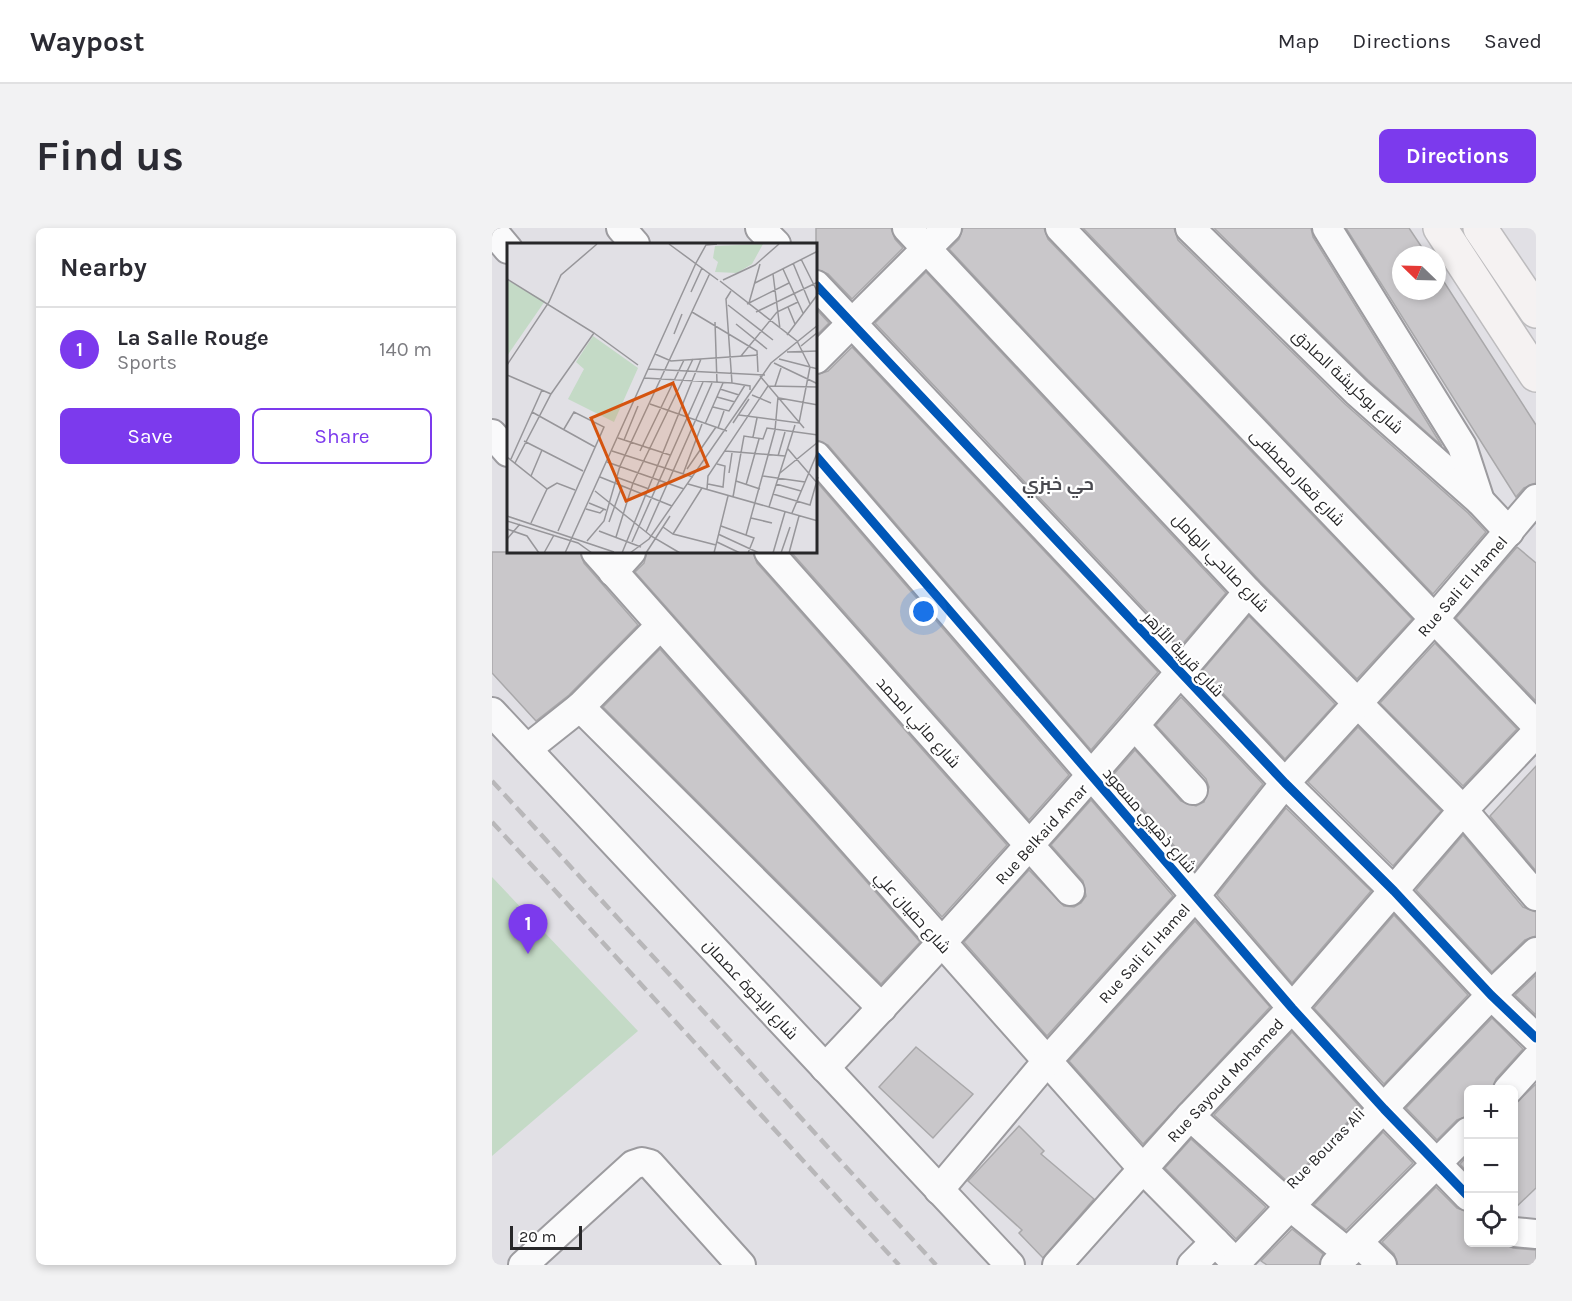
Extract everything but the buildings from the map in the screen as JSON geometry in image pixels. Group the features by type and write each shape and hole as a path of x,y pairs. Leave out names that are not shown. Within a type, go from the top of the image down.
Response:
{"main road":[{"path":"1440,228 1536,375"},
{"path":"1480,228 1536,311"}],"street":[{"path":"621,228 634,243"},
{"path":"760,228 775,243"},
{"name":"شارع صالحي الهامل","path":"907,228 1248,592 1359,701 1463,810 1536,896"},
{"path":"818,357 851,321 947,228"},
{"name":"شارع قعار مصطفى","path":"1060,228 1536,725"},
{"name":"شارع بوكريشة الصادق","path":"1190,228 1357,392 1480,501 1509,532"},
{"path":"1327,228 1462,446 1480,501"},
{"name":"شارع قريبة الأزهر","path":"818,287 1285,783 1394,891 1491,995 1536,1038"},
{"path":"492,434 507,451"},
{"name":"شارع ذهيبي مسعود","path":"818,458 1292,1008 1437,1166 1465,1193"},
{"name":"Rue Sali El Hamel","path":"939,1190 1048,1060 1195,896 1285,783 1434,620 1536,499"},
{"name":"شارع ماني امحمد","path":"771,554 1070,891"},
{"name":"شارع حفيان علي","path":"613,559 660,626 942,945 1048,1060 1143,1169 1237,1264"},
{"name":"Rue Belkaid Amar","path":"825,1068 942,945 1136,727 1248,592"},
{"path":"527,749 580,706 660,626"},
{"path":"580,706 882,1008"},
{"name":"شارع الإخوة عصمان","path":"492,712 1010,1265"},
{"path":"1136,727 1193,790"},
{"name":"Rue Sayoud Mohamed","path":"1057,1265 1190,1116 1292,1008 1463,810 1536,733"},
{"name":"Rue Bouras Ali","path":"1237,1264 1491,995 1536,951"},
{"path":"1512,1085 1536,1059"},
{"path":"1190,1116 1347,1254 1382,1265"},
{"path":"1347,1254 1464,1136"},
{"path":"523,1265 633,1165 642,1162 650,1164 741,1265"},
{"path":"1518,1232 1536,1234"},
{"path":"1192,1265 1215,1242"}],"green space":[{"path":"492,877 638,1031 492,1156"}],"railway":[{"path":"492,781 936,1265"},
{"path":"492,822 899,1265"}],"cycle path":[{"path":"818,287 1285,783 1394,891 1491,995 1536,1038"},
{"path":"818,458 1292,1008 1384,1109 1465,1193"}],"place":[{"name":"La Salle Rouge","path":"528,954"}],"district":[{"name":"حي خبزي","path":"1058,484"}]}
